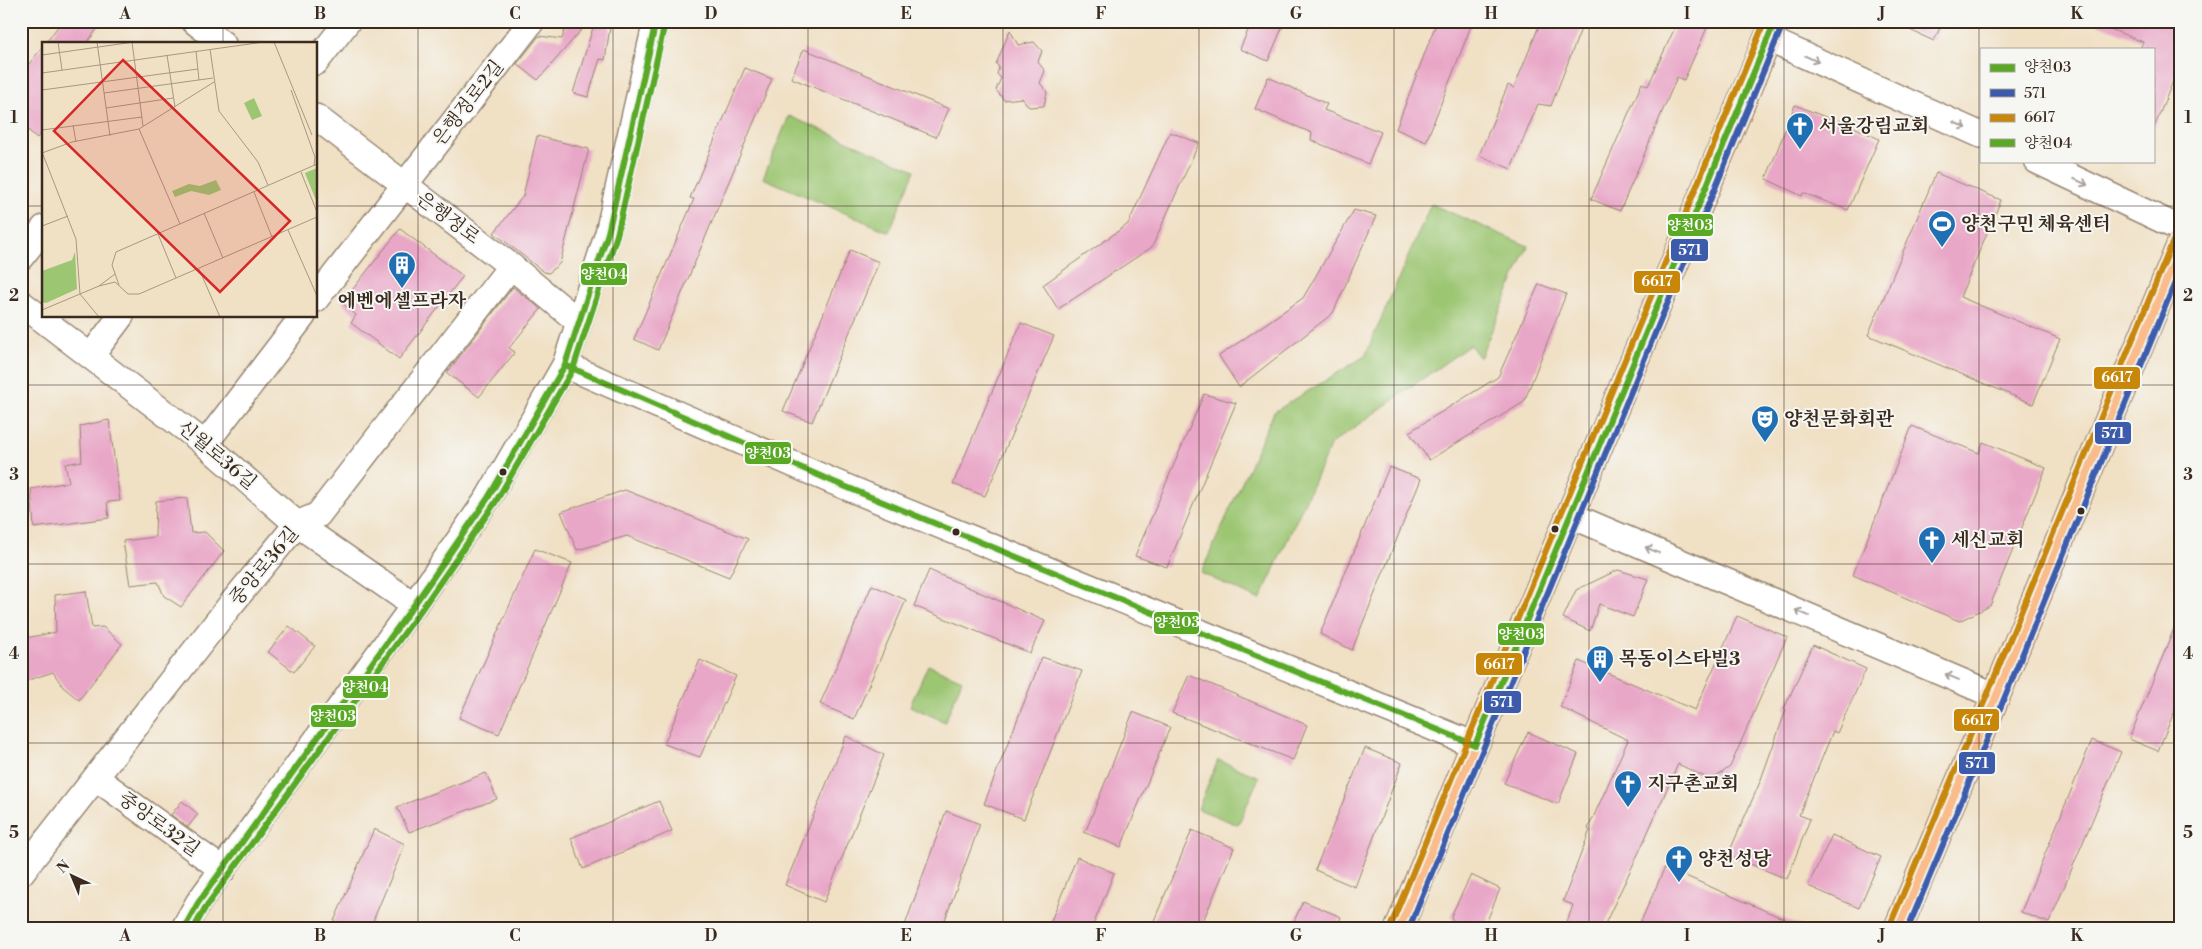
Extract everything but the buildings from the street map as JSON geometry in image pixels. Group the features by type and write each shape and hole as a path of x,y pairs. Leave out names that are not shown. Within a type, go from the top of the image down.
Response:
{"main road":[{"path":"1399,928 1771,30"},
{"path":"1898,928 1996,696 2181,244"}],"street":[{"path":"318,59 348,21"},
{"name":"은행정로2길","path":"318,296 532,21"},
{"path":"184,928 198,903 414,605 488,498 565,365 608,233 656,21"},
{"path":"196,28 220,42"},
{"path":"1771,30 1980,134"},
{"name":"은행정로","path":"318,119 511,266 579,322"},
{"path":"2039,162 2181,229"},
{"path":"21,257 42,231"},
{"name":"중앙로36길","path":"21,872 232,603 297,524 318,515 511,266"},
{"name":"신월로36길","path":"21,303 205,444 297,524 414,605"},
{"path":"91,356 120,318"},
{"path":"205,444 301,318"},
{"path":"565,365 834,482 1475,745"},
{"path":"1570,515 1996,696"},
{"name":"중앙로32길","path":"96,778 223,870"}],"green space":[{"path":"789,116 915,170 889,232 763,178"},
{"path":"1431,204 1528,246 1480,358 1470,345 1331,444 1260,600 1201,573 1274,412 1365,356"},
{"path":"928,665 962,680 945,722 910,706"},
{"path":"1218,760 1259,777 1238,825 1198,809"}],"transit line":[{"name":"양천03","path":"184,928 198,903 414,605 488,498 565,365 608,233 656,21"},
{"name":"6617","path":"1391,925 1765,21"},
{"name":"양천03","path":"565,365 834,482 1475,745 1775,21"},
{"name":"양천04","path":"194,928 205,908 421,610 495,503 573,369 617,235 665,23"},
{"name":"571","path":"1409,928 1783,24"},
{"name":"6617","path":"1890,925 1988,693 2173,241"},
{"name":"571","path":"1908,928 2181,268"}],"place":[{"name":"서울강림교회","path":"1800,150"},
{"name":"양천구민 체육센터","path":"1942,248"},
{"name":"에벤에셀프라자","path":"402,289"},
{"name":"양천문화회관","path":"1765,443"},
{"name":"세신교회","path":"1932,564"},
{"name":"목동이스타빌3","path":"1600,683"},
{"name":"지구촌교회","path":"1628,808"},
{"name":"양천성당","path":"1679,883"}]}
